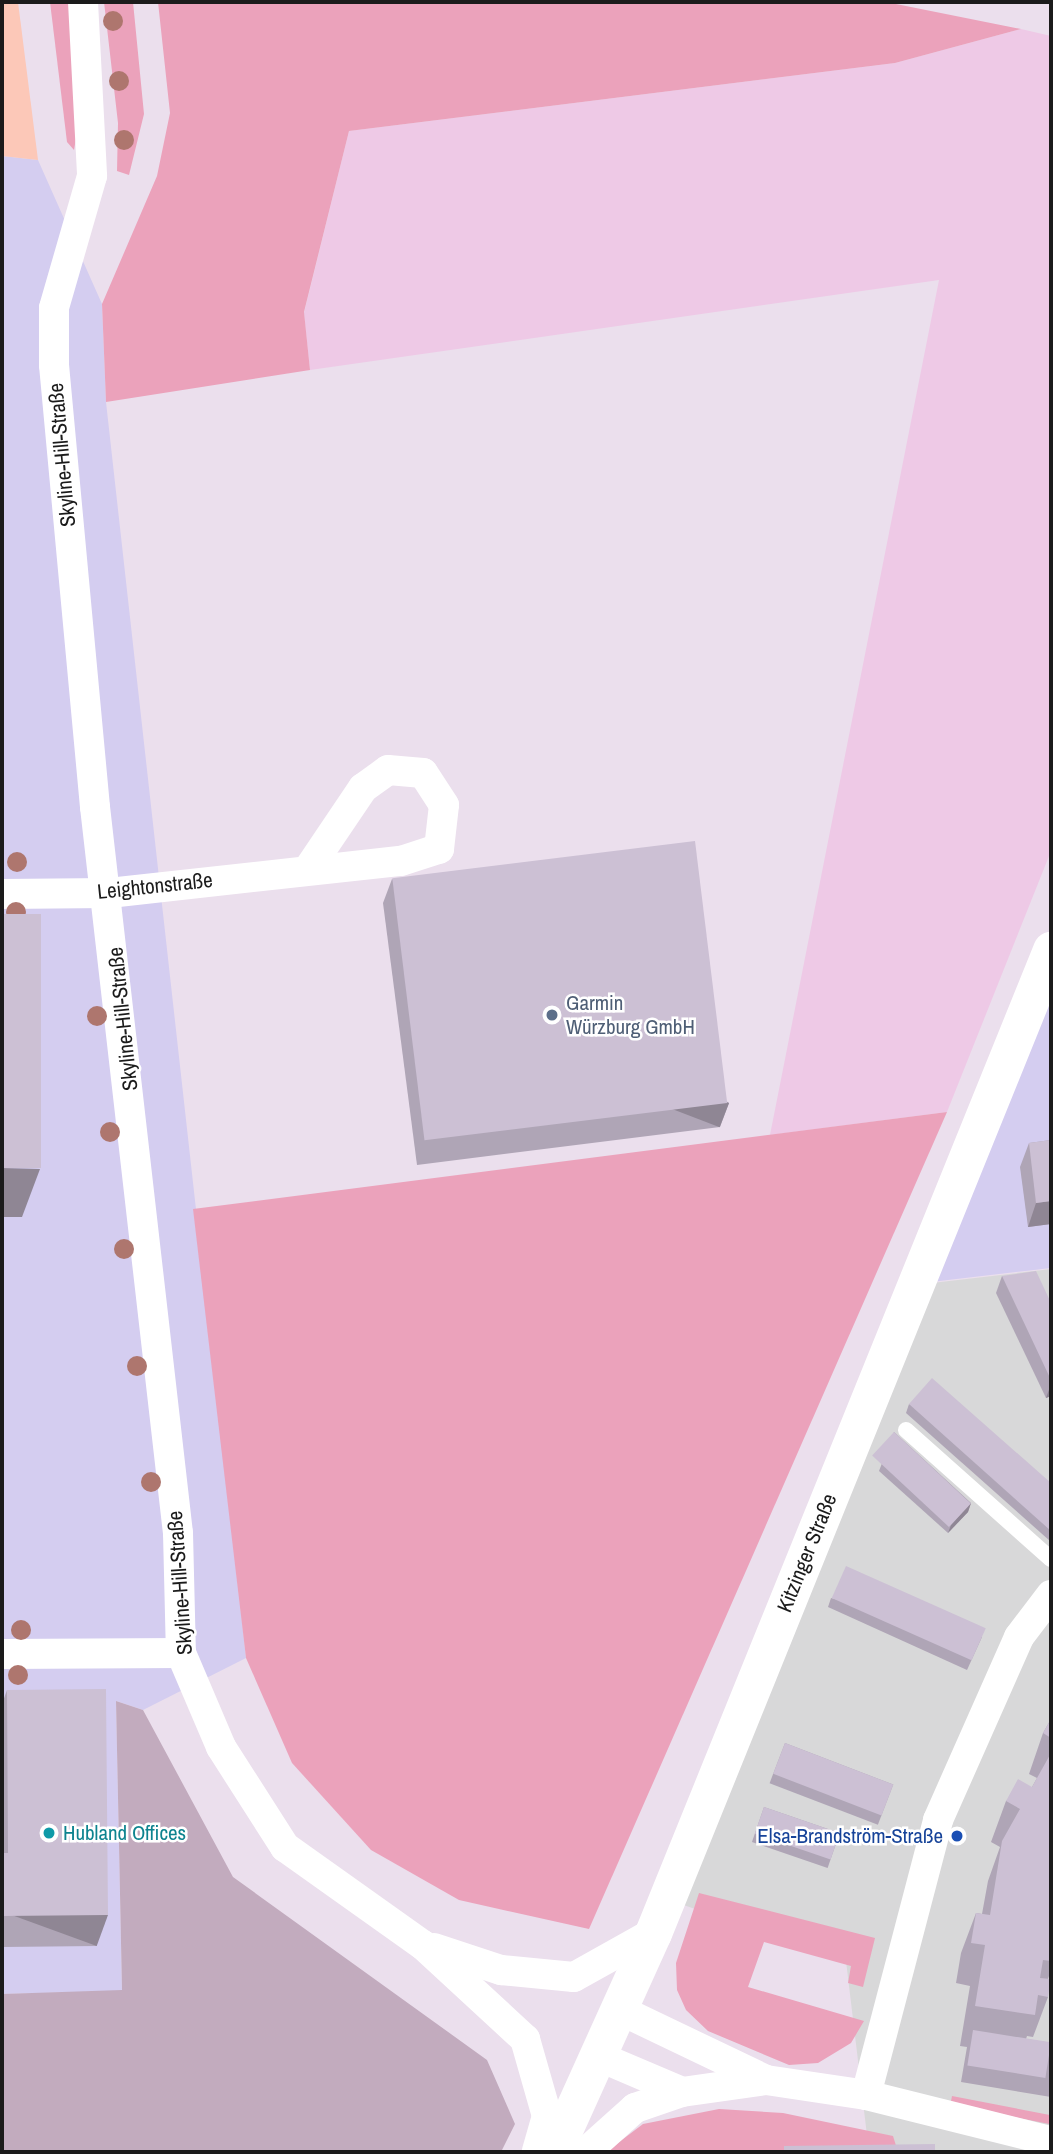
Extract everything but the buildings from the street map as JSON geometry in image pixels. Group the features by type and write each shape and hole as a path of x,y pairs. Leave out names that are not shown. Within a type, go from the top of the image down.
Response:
{"street":[{"name":"Skyline-Hill-Straße","path":"83,2 92,176 54,308 54,365 95,807 109,893 178,1533 181,1653 221,1747 285,1847 423,1945 525,2039 547,2116 537,2152"},
{"name":"Leightonstraße","path":"2,894 109,893 309,868 401,861 439,849 444,806 423,773 388,770 363,788 309,868"},
{"name":"Kitzinger Straße","path":"554,2152 600,2057 653,1933 1051,950"},
{"path":"866,2095 938,1820 1019,1637 1051,1595"},
{"path":"2,1654 181,1653"},
{"name":"Skyline-Hill-Straße","path":"423,1945 501,1970 574,1977 653,1933"},
{"path":"620,2011 766,2080"},
{"path":"600,2057 681,2092"},
{"path":"586,2152 635,2108 681,2092 766,2080 866,2095 1009,2142 1051,2141"}],"lane":[{"path":"906,1430 1051,1559"}],"shaded area":[{"path":"2,2 18,2 38,160 2,156"},
{"path":"50,2 70,2 78,127 74,150 67,142"},
{"path":"104,2 133,2 144,114 129,175 117,171 118,123"},
{"path":"158,2 886,2 1021,29 895,63 349,131 304,312 310,370 106,402 102,304 157,176 170,113"},
{"path":"1021,29 1051,36 1051,851 947,1112 770,1135 939,280 310,370 304,313 349,131 895,63"},
{"path":"2,156 38,160 102,304 106,402 246,1658 143,1710 116,1701 122,1991 2,1994"},
{"path":"1051,955 1051,1268 914,1284"},
{"path":"947,1112 589,1929 459,1900 371,1850 292,1763 246,1658 193,1209"},
{"path":"1051,1269 1051,2152 869,2152 846,1961 672,1901 915,1285"},
{"path":"116,1701 143,1710 233,1877 487,2060 515,2124 501,2152 2,2152 2,1994 122,1990"},
{"path":"699,1893 875,1938 863,1987 848,1983 851,1966 764,1942 748,1987 864,2021 851,2043 818,2063 789,2065 708,2031 686,2010 677,1990 676,1963"},
{"path":"952,2096 1051,2115 1049,2124 950,2105"},
{"path":"719,2109 783,2113 893,2136 898,2152 606,2152 643,2124"}],"place":[{"name":"Garmin Würzburg GmbH","path":"552,1015"},
{"name":"Hubland Offices","path":"49,1833"},
{"name":"Elsa-Brandström-Straße","path":"957,1836"}]}
